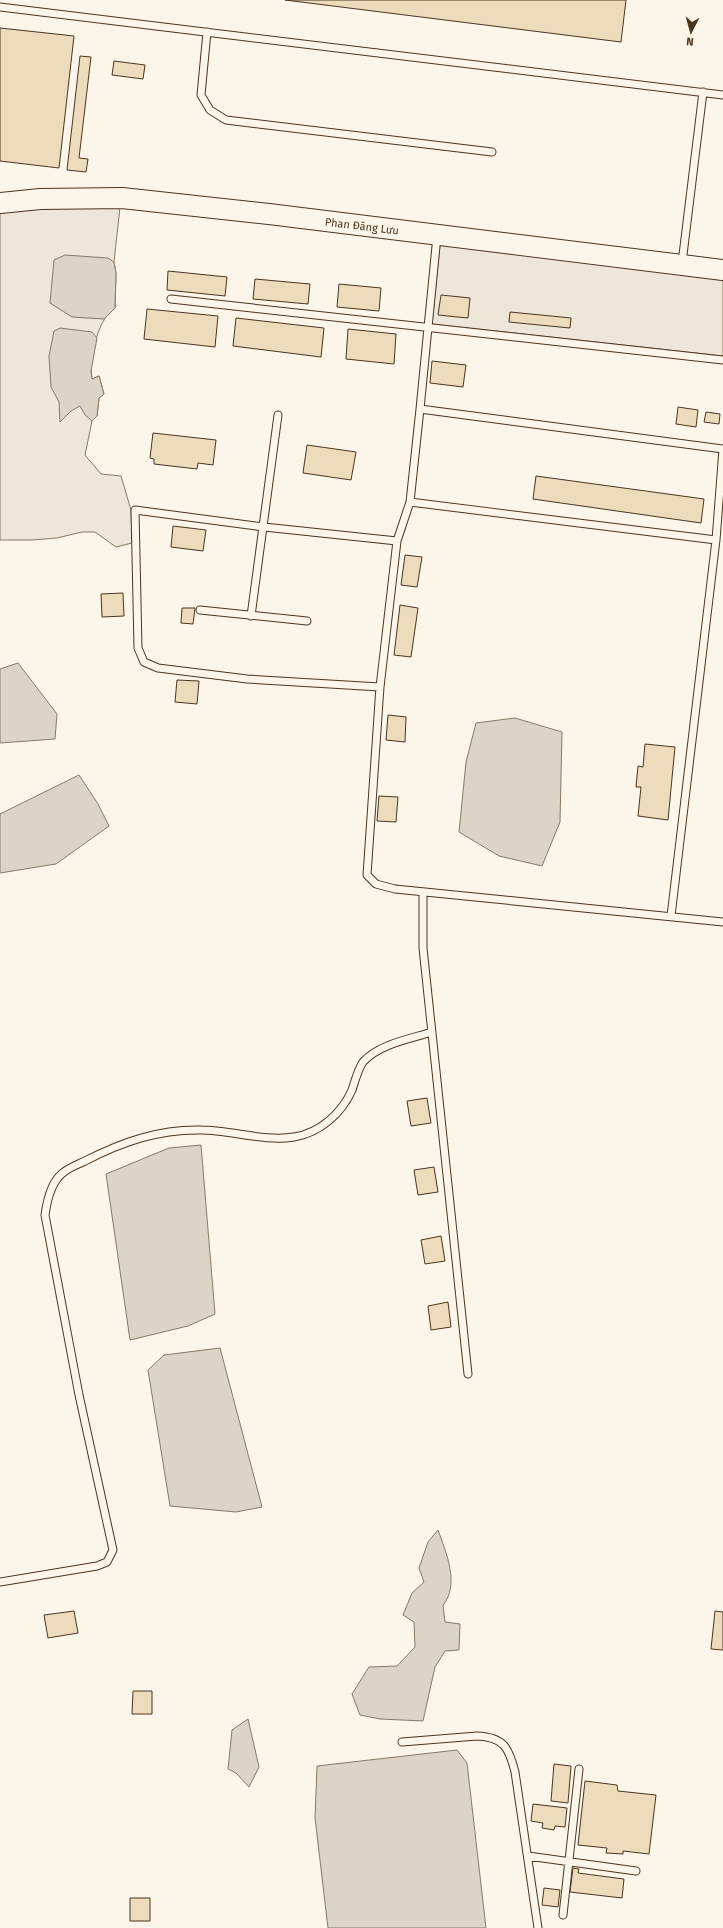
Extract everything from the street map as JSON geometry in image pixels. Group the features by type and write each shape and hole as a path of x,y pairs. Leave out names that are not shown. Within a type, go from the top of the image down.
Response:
{"street":[{"name":"Phan Đăng Lưu","path":"0,203 40,200 122,198 269,214 723,270"}],"lane":[{"path":"0,7 723,95"},
{"path":"207,32 201,95 210,110 226,120 492,152"},
{"path":"682,265 703,92"},
{"path":"437,235 410,502 397,541 380,687 367,875 376,884 395,889 723,922"},
{"path":"171,299 723,360"},
{"path":"420,409 723,449 716,540 671,916"},
{"path":"251,616 278,415"},
{"path":"410,502 716,540"},
{"path":"380,687 247,679 158,668 144,662 138,648 135,510 264,527 397,541"},
{"path":"200,610 307,621"},
{"path":"423,892 423,948 468,1374"},
{"path":"0,1582 97,1566 107,1562 113,1550 79,1395 46,1215 47,1200 53,1185 63,1172 102,1152 159,1132 201,1130 276,1138 294,1137 310,1132 329,1122 343,1104 351,1091 362,1062 394,1044 432,1032"},
{"path":"402,1742 490,1736 501,1742 510,1752 515,1772 538,1928"},
{"path":"563,1915 579,1769"},
{"path":"528,1856 636,1872"}],"shaded area":[{"path":"120,207 114,262 116,273 115,308 106,317 98,333 91,365 92,379 99,376 104,394 99,398 97,416 92,421 85,455 101,474 121,476 131,510 132,543 116,547 95,532 82,532 57,538 0,540 0,212 41,209"},
{"path":"440,245 723,279 723,356 432,324"},
{"path":"65,255 108,258 114,262 116,273 115,308 104,319 72,317 50,303 54,260"},
{"path":"60,328 92,332 97,338 91,371 92,379 99,376 104,394 99,398 97,416 92,421 85,415 80,406 71,411 60,422 59,402 51,387 49,356 54,331"},
{"path":"18,663 57,714 55,739 0,743 0,669"},
{"path":"515,718 562,732 560,822 542,866 499,856 459,832 466,762 476,723"},
{"path":"79,775 98,804 109,826 56,864 0,873 0,814"},
{"path":"201,1145 215,1314 188,1326 130,1340 106,1174 169,1148"},
{"path":"220,1348 262,1507 236,1512 170,1506 148,1370 164,1355"},
{"path":"438,1530 448,1558 451,1578 451,1588 443,1605 445,1622 460,1624 459,1650 445,1651 435,1667 423,1721 380,1719 360,1715 352,1694 369,1667 397,1666 415,1647 414,1622 403,1615 412,1593 424,1582 419,1568 428,1542"},
{"path":"248,1719 259,1767 249,1787 236,1773 228,1769 232,1730"},
{"path":"457,1750 467,1763 486,1928 328,1928 315,1818 317,1766"}],"building":[{"path":"285,0 626,0 621,42"},
{"path":"0,28 74,36 59,168 0,161"},
{"path":"80,56 91,57 79,158 88,159 86,172 67,170"},
{"path":"114,61 145,65 143,79 112,75"},
{"path":"168,271 227,277 225,296 167,290"},
{"path":"255,279 310,284 308,304 253,299"},
{"path":"339,284 381,288 379,311 337,307"},
{"path":"441,295 470,298 468,318 438,315"},
{"path":"147,309 218,316 215,347 144,339"},
{"path":"510,312 571,318 570,328 509,322"},
{"path":"236,318 324,328 321,357 233,346"},
{"path":"348,329 396,334 394,364 346,359"},
{"path":"432,361 466,365 463,387 430,383"},
{"path":"678,407 698,410 696,427 676,424"},
{"path":"706,412 720,414 719,424 704,422"},
{"path":"153,433 216,440 213,465 198,463 197,469 154,464 154,459 150,458"},
{"path":"307,445 356,452 351,480 303,473"},
{"path":"536,476 704,499 701,523 533,499"},
{"path":"173,526 206,530 203,551 171,547"},
{"path":"405,555 422,557 417,587 401,585"},
{"path":"123,593 124,616 102,617 101,594"},
{"path":"400,605 418,608 411,657 394,655"},
{"path":"182,608 195,608 193,624 181,623"},
{"path":"177,680 199,681 197,704 175,702"},
{"path":"388,715 406,717 405,742 386,740"},
{"path":"645,744 675,747 668,820 638,816 641,787 636,787 638,766 643,767"},
{"path":"379,796 398,797 396,822 377,821"},
{"path":"427,1098 431,1123 411,1126 407,1101"},
{"path":"434,1167 438,1192 418,1195 414,1170"},
{"path":"441,1236 445,1261 425,1264 421,1240"},
{"path":"448,1302 451,1327 431,1330 428,1306"},
{"path":"74,1611 78,1633 48,1638 44,1615"},
{"path":"715,1611 723,1612 723,1650 711,1649"},
{"path":"133,1691 152,1691 152,1714 132,1714"},
{"path":"554,1764 571,1766 568,1803 551,1801"},
{"path":"585,1781 617,1785 618,1791 656,1795 649,1854 623,1851 623,1854 606,1853 607,1848 578,1845"},
{"path":"533,1804 567,1808 565,1827 555,1826 554,1830 542,1828 543,1823 531,1821"},
{"path":"573,1868 579,1869 578,1873 624,1879 622,1898 570,1892"},
{"path":"544,1888 560,1890 558,1907 542,1905"},
{"path":"130,1898 150,1898 150,1921 130,1921"}]}
